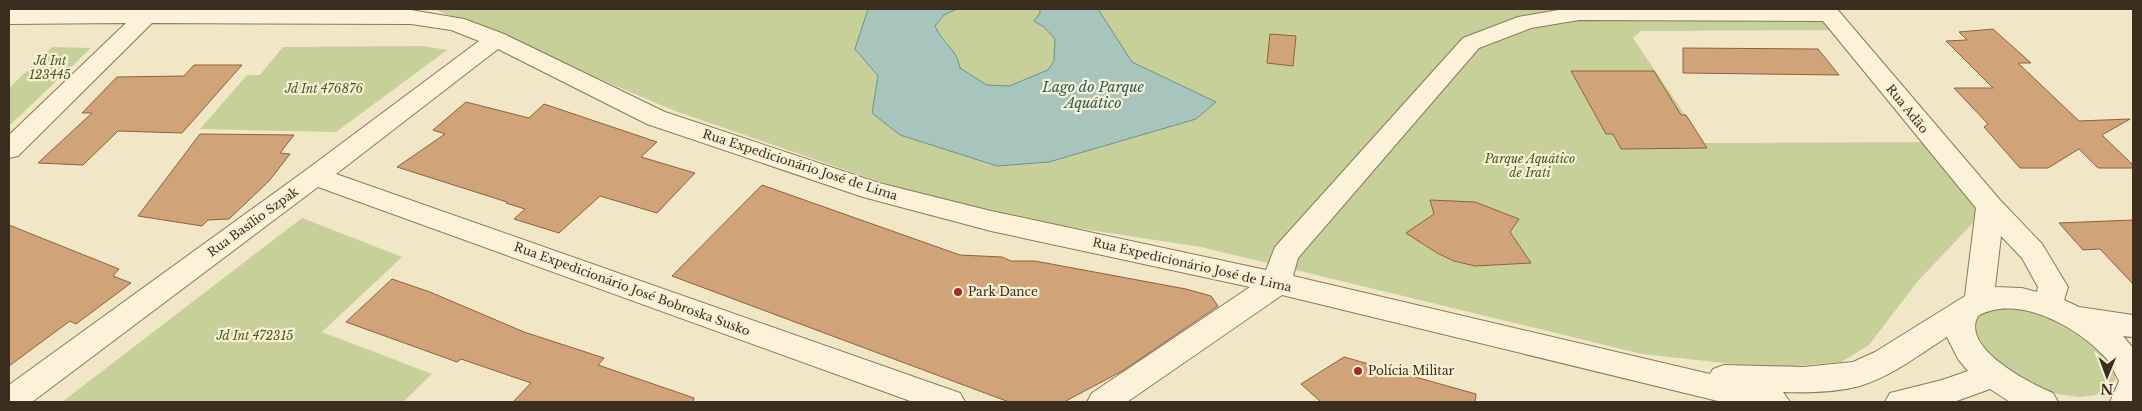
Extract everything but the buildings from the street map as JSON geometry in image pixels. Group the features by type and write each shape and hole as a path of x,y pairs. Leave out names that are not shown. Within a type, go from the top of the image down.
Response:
{"street":[{"name":"Rua Adão","path":"1827,11 1990,207 2032,251 2053,287 2060,311"},
{"path":"1103,402 1276,284 1284,254 1471,42 1526,22 1580,14 1827,11"},
{"name":"Rua Expedicionário José de Lima","path":"9,17 146,17 342,12 411,17 456,24 496,39 656,118 873,191 991,221 1204,265 1276,284 1774,402"},
{"path":"9,150 146,17"},
{"name":"Rua Basílio Szpak","path":"9,402 315,176 496,39"},
{"name":"Rua Expedicionário José Bobroska Susko","path":"315,176 950,402"},
{"path":"1973,305 1990,207"},
{"path":"2000,387 1966,346 1960,332 1960,319 1973,305 1998,297 2014,298 2060,311 2133,326"},
{"name":"Rua Expedicionário José de Lima","path":"1655,374 1803,380 1857,374 1886,361 1973,305"},
{"path":"2060,311 2094,330 2113,345 2126,361 2133,377"},
{"path":"2126,402 2133,392 2133,385"},
{"path":"1902,402 1943,393 2000,387 2042,402"}],"green space":[{"name":"Parque Aquático de Irati","path":"434,9 1822,9 1841,30 1641,31 1633,38 1704,143 1934,142 1988,207 1917,282 1869,345 1841,362 1770,368 1642,354 1201,247 1018,219 883,183 675,111"},
{"name":"Jd Int 476876","path":"422,46 447,50 336,132 200,129 247,75 260,75 283,47"},
{"name":"Jd Int 123445","path":"52,47 91,48 9,126 9,88"},
{"name":"Jd Int 472315","path":"302,218 402,257 322,332 432,374 403,402 62,402"},
{"path":"2004,302 2084,329 2115,368 2115,380 2108,389 2096,395 2079,397 2058,394 2036,387 2012,374 1978,343 1973,320 1978,312"}],"water":[{"name":"Lago do Parque Aquático","path":"868,9 957,9 944,15 935,26 956,56 960,68 987,85 1009,86 1048,70 1054,61 1055,39 1044,27 1034,21 1040,13 1040,9 1098,9 1132,62 1216,102 1196,119 1049,162 997,166 900,135 872,113 878,76 855,49"}],"place":[{"name":"Park Dance","path":"958,292"},
{"name":"Polícia Militar","path":"1358,371"}]}
